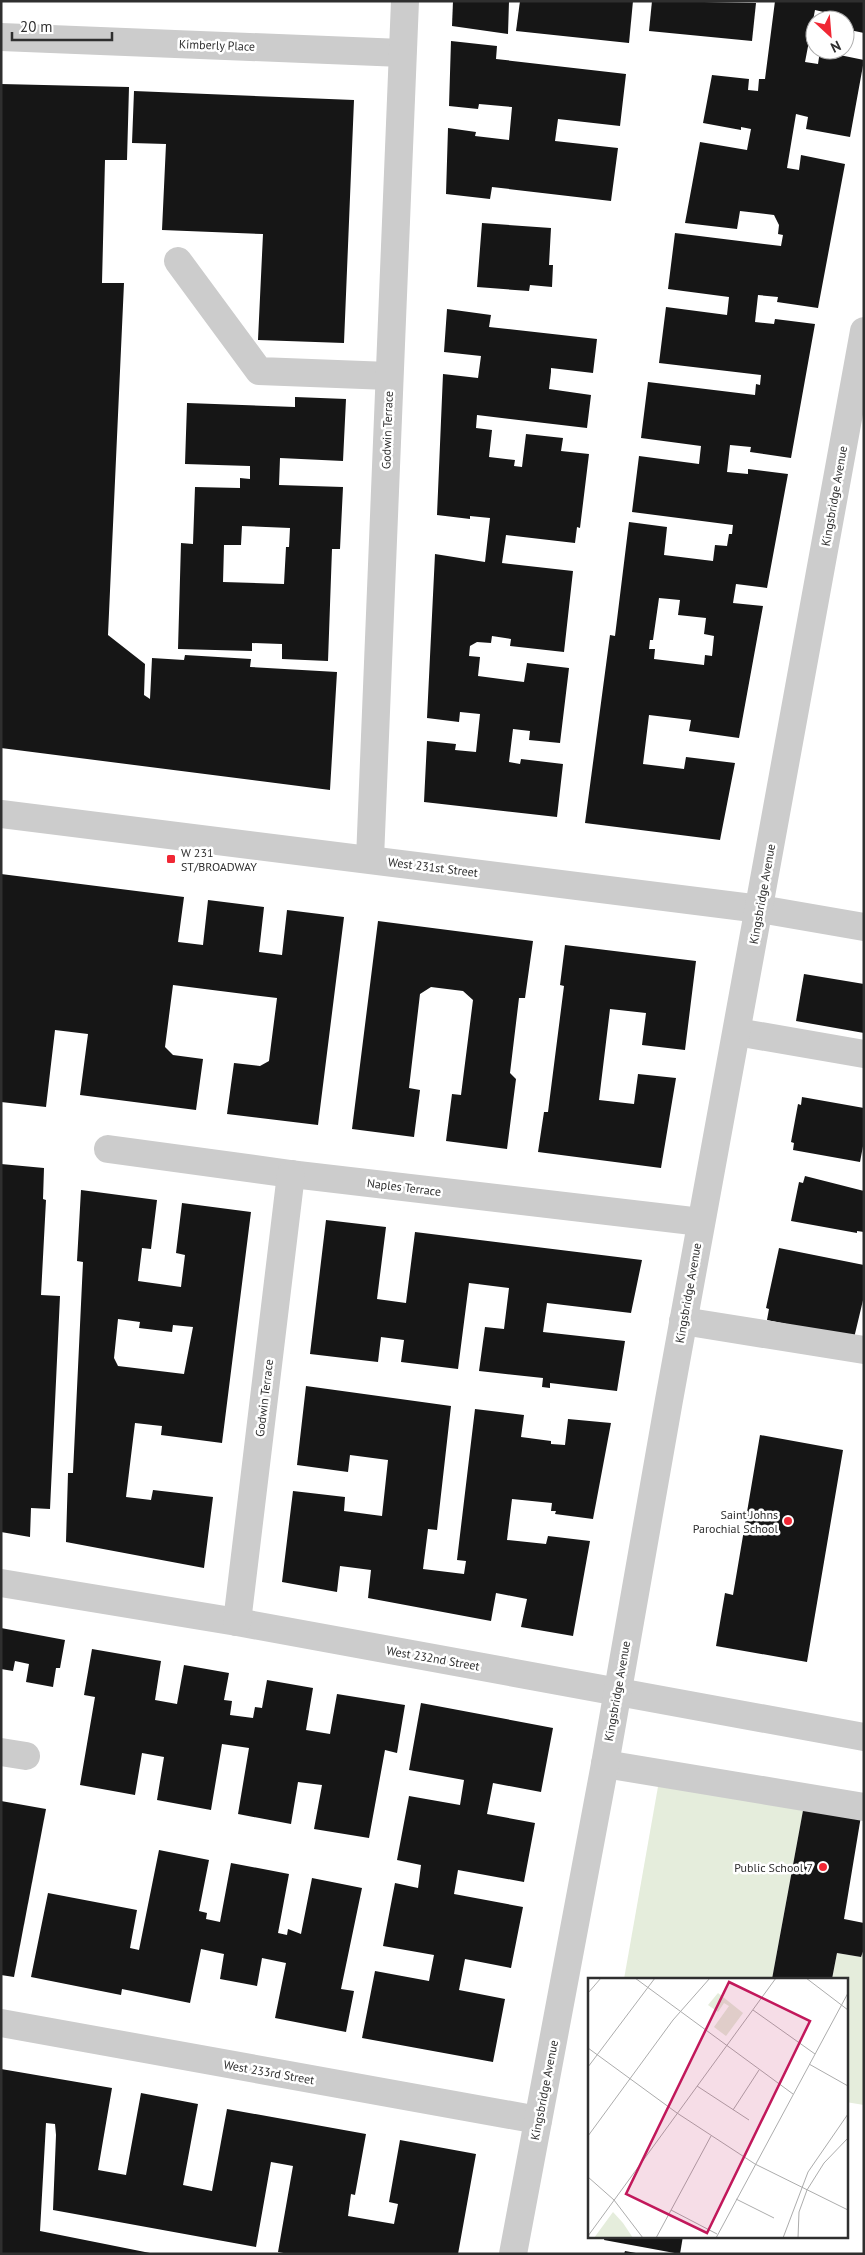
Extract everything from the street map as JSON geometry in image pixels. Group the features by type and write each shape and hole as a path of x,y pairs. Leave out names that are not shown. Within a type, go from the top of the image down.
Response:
{"street":[{"name":"Godwin Terrace","path":"370,858 405,1"},
{"name":"Kimberly Place","path":"1,37 402,53"},
{"path":"178,261 258,371 389,376"},
{"name":"Kingsbridge Avenue","path":"513,2254 605,1764 616,1692 683,1321 864,332"},
{"name":"West 231st Street","path":"1,814 370,858 760,908 864,927"},
{"path":"737,1032 864,1054"},
{"name":"Naples Terrace","path":"108,1149 291,1174 701,1222"},
{"name":"Godwin Terrace","path":"237,1622 291,1174"},
{"path":"683,1321 864,1350"},
{"name":"West 232nd Street","path":"1,1583 237,1622 864,1737"},
{"path":"605,1764 864,1807"},
{"name":"West 233rd Street","path":"1,2023 538,2120"}],"green space":[{"path":"659,1781 804,1805 772,1978 624,1978"},
{"path":"864,1950 864,2105 848,2102 848,1978 832,1978 837,1953 861,1957"}],"building":[{"path":"453,1 509,1 508,34 452,26"},
{"path":"520,1 633,1 629,43 516,31"},
{"path":"652,1 756,3 752,41 649,31"},
{"path":"775,1 864,1 864,33 855,31 855,10 805,10 805,62 818,64 819,60 855,60 855,58 864,60 850,137 806,129 808,117 796,114 787,168 799,170 801,155 845,164 818,308 777,302 778,297 758,295 755,322 774,324 775,319 815,324 791,458 750,452 751,447 730,445 727,472 748,474 748,469 788,474 767,588 736,584 733,603 763,606 739,738 689,731 691,720 649,715 643,764 684,769 686,757 735,763 720,840 585,823 610,635 615,636 629,522 667,527 664,555 713,561 715,545 727,546 729,534 732,534 733,525 632,512 639,456 699,464 701,446 641,438 648,382 755,395 756,384 760,385 761,375 659,363 666,307 727,315 729,297 668,289 675,233 781,246 783,235 778,234 779,225 774,215 740,211 737,229 685,223 700,142 747,150 751,129 741,127 741,130 703,123 712,75 749,79 748,90 758,91 759,79 765,79","holes":["659,598 680,600 678,615 706,618 704,634 714,636 712,656 705,655 704,665 654,659 655,649 649,649 650,640 653,640"]},
{"path":"451,41 497,46 496,59 626,74 620,126 558,119 555,141 618,148 611,201 492,187 490,199 446,194 448,128 476,132 475,136 509,140 512,107 479,104 478,109 449,106"},
{"path":"1,84 129,87 127,160 105,160 102,283 124,283 108,635 145,664 144,695 150,699 152,658 184,660 185,655 251,659 250,667 337,672 330,790 1,748"},
{"path":"134,91 354,100 344,343 258,340 263,234 162,230 166,144 132,143"},
{"path":"482,223 551,228 549,265 553,265 552,287 530,285 529,291 477,287"},
{"path":"447,309 491,315 489,327 597,339 593,373 551,368 549,389 591,395 587,428 477,415 476,428 492,430 489,457 515,460 514,466 522,467 526,434 563,438 561,451 589,454 580,528 577,527 575,543 506,535 502,563 573,571 564,652 510,646 511,639 492,636 491,643 477,642 470,646 469,656 480,657 478,676 524,682 527,663 569,668 560,743 529,740 530,731 513,729 509,762 520,764 521,759 563,764 557,817 424,802 427,741 456,744 455,750 476,752 480,714 460,712 459,722 427,718 435,554 485,562 490,518 470,516 470,519 437,515 443,374 478,378 481,356 444,352"},
{"path":"295,397 346,399 343,461 280,458 279,485 343,487 340,549 332,549 328,661 282,659 282,644 252,643 252,651 178,649 181,543 193,544 195,487 240,488 240,478 250,479 250,466 185,464 187,403 295,407","holes":["242,526 290,528 289,547 286,547 284,584 223,582 224,545 241,545"]},
{"path":"1,874 184,897 178,942 203,945 208,900 264,907 259,952 282,955 287,910 344,917 318,1125 227,1114 234,1063 260,1066 269,1061 277,998 173,985 165,1047 173,1055 203,1059 196,1110 80,1095 88,1034 55,1030 46,1107 1,1102"},
{"path":"378,921 533,941 525,998 519,998 510,1073 516,1079 507,1149 446,1141 452,1094 461,1095 473,1000 463,991 431,987 420,994 409,1088 420,1090 414,1137 352,1129"},
{"path":"565,945 696,961 685,1050 642,1045 646,1013 610,1009 599,1100 634,1104 638,1074 676,1078 661,1168 538,1152 544,1112 548,1112 564,986 560,985"},
{"path":"804,974 864,984 864,1033 796,1021"},
{"path":"802,1097 864,1108 864,1141 860,1162 793,1150 794,1143 791,1142 798,1104 801,1105"},
{"path":"1,1164 44,1168 43,1199 46,1200 41,1295 60,1296 50,1509 31,1508 30,1537 1,1532"},
{"path":"805,1176 864,1191 864,1232 857,1231 857,1233 791,1221 799,1182 803,1183"},
{"path":"81,1190 157,1200 151,1249 142,1248 138,1281 181,1287 185,1255 176,1253 182,1203 251,1212 222,1443 161,1435 162,1426 135,1423 126,1497 151,1500 153,1490 213,1497 204,1568 66,1542 68,1473 73,1473 83,1262 77,1261","holes":["118,1319 140,1322 139,1328 172,1332 173,1325 193,1327 184,1374 118,1366 114,1358"]},
{"path":"326,1220 386,1227 377,1299 406,1303 415,1232 642,1260 631,1313 547,1303 543,1332 625,1341 617,1391 550,1383 550,1388 542,1387 543,1378 479,1371 485,1327 504,1329 509,1288 469,1283 458,1369 401,1362 404,1340 381,1337 378,1362 310,1354"},
{"path":"779,1248 864,1265 864,1296 854,1338 767,1320 769,1309 766,1308"},
{"path":"306,1386 451,1406 437,1530 428,1529 423,1569 464,1574 466,1561 457,1560 475,1409 524,1415 521,1437 551,1441 551,1444 565,1445 568,1419 611,1423 593,1519 555,1514 556,1511 551,1511 552,1503 512,1499 507,1540 546,1544 548,1536 590,1541 573,1636 521,1627 527,1599 496,1593 491,1621 368,1598 371,1570 340,1566 337,1592 282,1582 293,1491 345,1497 344,1511 382,1516 388,1460 350,1455 348,1472 297,1465"},
{"name":"Saint Johns Parochial School","path":"760,1435 843,1450 807,1662 716,1646 725,1593 733,1595"},
{"path":"1,1628 65,1640 60,1668 56,1668 53,1687 26,1682 29,1664 15,1661 13,1671 1,1669"},
{"path":"92,1649 161,1661 155,1700 177,1704 184,1665 229,1673 224,1700 232,1701 230,1715 253,1718 255,1707 262,1708 267,1680 313,1688 306,1730 330,1734 337,1694 405,1705 397,1753 385,1750 369,1838 314,1829 322,1785 298,1782 291,1824 238,1814 249,1748 222,1744 211,1810 157,1800 164,1757 142,1753 135,1795 80,1785 95,1697 84,1695"},
{"path":"421,1703 553,1728 541,1792 493,1783 487,1814 535,1823 524,1882 458,1870 454,1894 523,1907 511,1968 465,1959 459,1990 505,1999 493,2062 362,2038 375,1971 429,1981 434,1955 383,1946 395,1883 418,1888 421,1865 397,1860 409,1796 460,1805 464,1780 409,1770"},
{"path":"1,1801 46,1809 14,1977 1,1975"},
{"name":"Public School 7","path":"804,1805 861,1816 844,1919 864,1923 864,1949 861,1957 837,1953 832,1978 772,1978"},
{"path":"159,1850 209,1860 199,1911 207,1913 206,1919 220,1922 231,1863 289,1874 278,1933 287,1935 288,1929 301,1934 312,1878 362,1888 341,1989 354,1991 346,2032 275,2018 286,1963 262,1958 257,1986 220,1979 224,1954 201,1949 190,2003 122,1989 121,1995 31,1977 48,1893 137,1910 130,1948 139,1950"},
{"path":"1,2069 112,2088 98,2170 126,2175 141,2093 198,2104 183,2185 212,2191 227,2109 366,2134 355,2195 351,2194 348,2216 394,2224 398,2204 389,2202 400,2140 476,2154 458,2254 289,2254 278,2252 293,2166 271,2162 256,2247 53,2210 56,2135 55,2124 46,2123 40,2231 155,2254 1,2254"},
{"path":"604,2238 683,2238 680,2254 604,2240"},
{"path":"625,2251 636,2253 636,2254 624,2254"}],"place":[{"name":"W 231 ST/BROADWAY","path":"171,859"},
{"name":"Saint Johns Parochial School","path":"788,1521"},
{"name":"Public School 7","path":"823,1867"}]}
